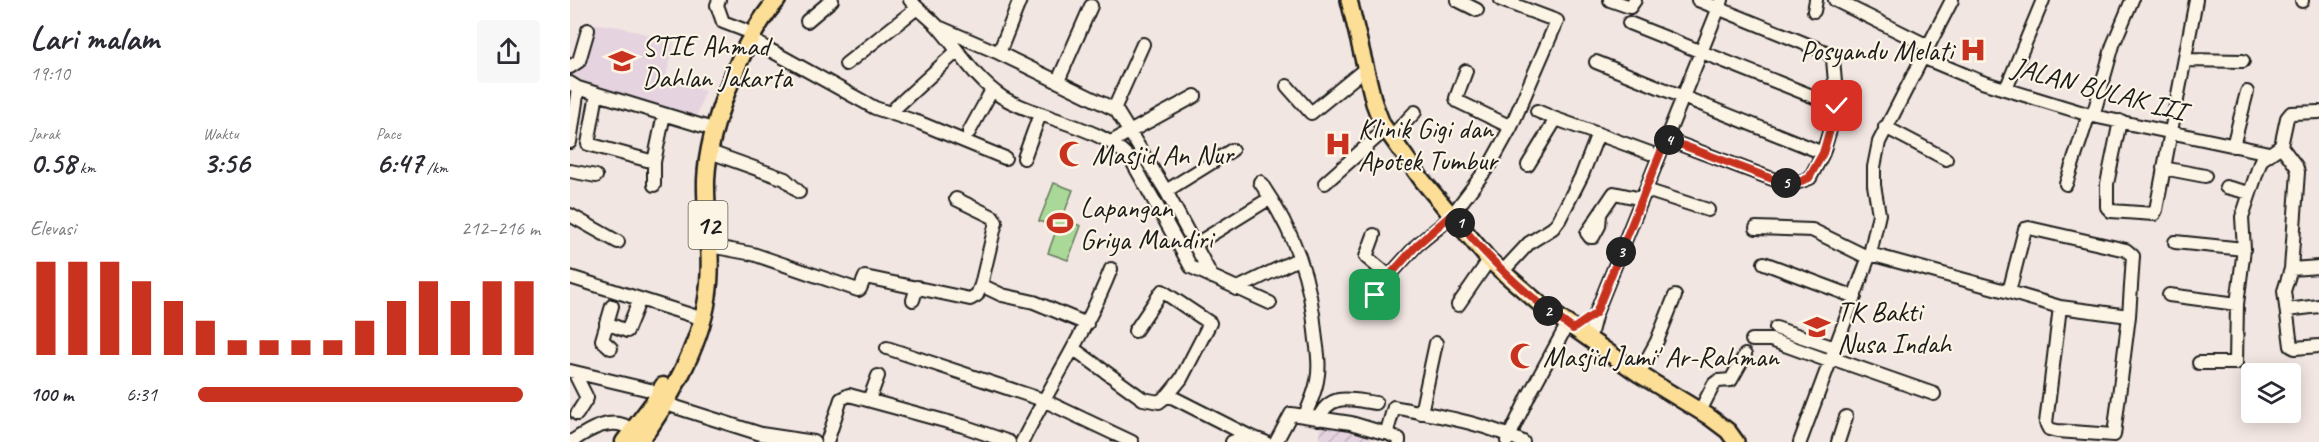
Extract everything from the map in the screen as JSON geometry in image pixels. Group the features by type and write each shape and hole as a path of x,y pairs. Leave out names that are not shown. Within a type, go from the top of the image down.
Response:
{"highway":[{"name":"12","path":"632,438 664,400 699,329 705,309 709,281 710,246 706,192 710,152 747,34 763,0"},
{"name":"12","path":"664,400 694,316 700,280 698,172 706,128 729,62 747,34 777,0"}],"main road":[{"path":"1349,0 1374,103 1388,133 1422,180 1490,260 1570,327 1639,374 1700,411 1721,426 1737,442"}],"street":[{"path":"719,0 717,5 723,22 875,108 1005,158"},
{"path":"807,21 832,0"},
{"path":"999,53 1020,0"},
{"path":"1457,0 1477,9"},
{"path":"1373,311 1375,295 1388,276 1417,245 1452,214 1491,162 1511,127 1557,21 1501,0"},
{"path":"1610,0 1630,7 1635,0"},
{"path":"1666,139 1783,183 1796,183 1809,178 1823,153 1837,106 1831,56 1720,4 1698,0"},
{"path":"1835,0 1928,46"},
{"path":"1800,442 1870,256 1880,208 1874,185 1874,167 1879,142 1952,0"},
{"path":"2006,89 2043,0"},
{"path":"2066,184 2113,45 2132,0"},
{"path":"2120,121 2107,183 2107,207 2111,211 2155,213 2196,0"},
{"path":"846,64 913,4 940,28 956,52 992,90 1040,114 1111,142 1124,152 1133,163 1191,267 1270,303"},
{"path":"1588,340 1596,313 1720,4"},
{"path":"1058,81 1091,6"},
{"path":"1629,23 1837,106"},
{"path":"940,28 999,53 1114,109 1122,117 1166,191 1212,277"},
{"path":"570,68 579,61 588,30"},
{"path":"1114,109 1143,44"},
{"path":"895,108 956,52"},
{"name":"JALAN BULAK III","path":"1922,57 1982,82 2091,115 2269,153"},
{"path":"2185,60 2243,61"},
{"path":"1596,62 1823,153"},
{"path":"1287,86 1311,113 1365,69"},
{"path":"1466,71 1456,98 1457,101 1511,127"},
{"path":"570,142 574,86 706,128"},
{"path":"969,132 992,90"},
{"path":"2234,146 2247,92"},
{"path":"597,94 588,144 654,162"},
{"path":"1111,142 1195,96"},
{"path":"1537,111 1650,153"},
{"path":"1325,183 1415,112"},
{"path":"2199,363 2236,363 2237,304 2244,249 2242,217 2260,160 2269,153 2276,152 2281,146 2287,118 2291,113 2319,112"},
{"path":"654,185 654,162 664,114"},
{"path":"1024,158 1040,114"},
{"path":"1528,165 1556,119"},
{"path":"1886,128 1946,159"},
{"path":"1503,271 1529,243 1553,228 1559,220 1582,175 1598,134"},
{"path":"2281,146 2298,172 2291,269 2284,291 2291,346 2295,348 2319,346"},
{"path":"1166,191 1232,150"},
{"path":"710,152 785,179 799,192"},
{"path":"2163,168 2205,176"},
{"path":"570,171 596,176"},
{"path":"1260,182 1279,210 1302,260 1313,302 1319,365 1318,380 1305,415"},
{"path":"2226,187 2250,193"},
{"path":"1600,215 1614,193 1644,194 1708,210"},
{"path":"710,246 753,254 858,290 865,276 915,293 970,299 977,295 981,285 996,222 993,217 956,199"},
{"path":"1196,244 1264,202"},
{"path":"570,215 618,242"},
{"path":"1756,228 1812,230 1870,256 2060,307 2129,316"},
{"path":"2009,292 2024,230 2029,228 2130,252 2133,258 2129,316 2115,438 2057,431 2047,426 2060,307"},
{"path":"1374,235 1366,257 1388,276"},
{"path":"2175,242 2244,249"},
{"path":"1458,305 1490,260"},
{"path":"1236,289 1294,261"},
{"path":"1764,263 1855,297"},
{"path":"2291,269 2319,267"},
{"path":"1022,442 1043,400 1087,324 1111,269"},
{"path":"570,277 694,316"},
{"path":"981,285 999,294 1024,298 1087,324"},
{"path":"1074,349 1143,399 1159,402 1181,379 1210,323 1162,291 1135,331"},
{"path":"2169,295 2237,304"},
{"path":"1639,374 1657,341 1675,296"},
{"path":"606,323 627,331 640,299"},
{"path":"611,348 602,340 612,306"},
{"path":"2287,310 2319,306"},
{"path":"1508,439 1533,386 1570,327 1596,313"},
{"path":"1776,328 1832,355 1934,394"},
{"path":"1752,340 1771,340 1832,355"},
{"path":"1421,412 1436,343"},
{"path":"887,348 1043,400 1132,442"},
{"path":"1700,411 1714,384 1718,381 1731,380 1744,355"},
{"path":"572,371 650,390 664,400 771,436 814,442"},
{"path":"572,371 587,398 577,414"},
{"path":"869,400 878,376"},
{"path":"827,442 843,397 849,395 963,426 1009,442"},
{"path":"1168,395 1258,440"},
{"path":"1318,419 1326,406 1336,400 1376,403"},
{"path":"1385,432 1394,407 1456,420 1508,439 1523,442"},
{"path":"1276,442 1289,416 1293,414 1351,423 1385,432 1399,439 1399,442"},
{"path":"1838,442 1846,417"},
{"path":"571,442 607,424 621,424 632,438"},
{"path":"1232,442 1258,440"}],"shaded area":[{"name":"STIE Ahmad Dahlan Jakarta","path":"584,22 620,27 674,42 666,78 705,91 695,122 570,81 576,44"},
{"path":"1320,417 1372,432 1371,442 1319,442"}],"green space":[{"name":"Lapangan Griya Mandiri","path":"1054,183 1073,190 1062,219 1081,226 1068,260 1048,253 1057,228 1039,221"}],"place":[{"name":"Posyandu Melati","path":"1973,50"},
{"name":"STIE Ahmad Dahlan Jakarta","path":"622,61"},
{"name":"Klinik Gigi dan Apotek Tumbur","path":"1338,144"},
{"name":"Masjid An Nur","path":"1072,154"},
{"name":"Lapangan Griya Mandiri","path":"1060,223"},
{"name":"TK Bakti Nusa Indah","path":"1817,327"},
{"name":"Masjid Jami' Ar-Rahman","path":"1523,356"}],"route":[{"path":"1375,295 1388,276 1417,245 1452,214 1490,260 1512,281 1573,329 1596,313 1666,139 1783,183 1796,183 1809,178 1823,153 1837,106"}]}
